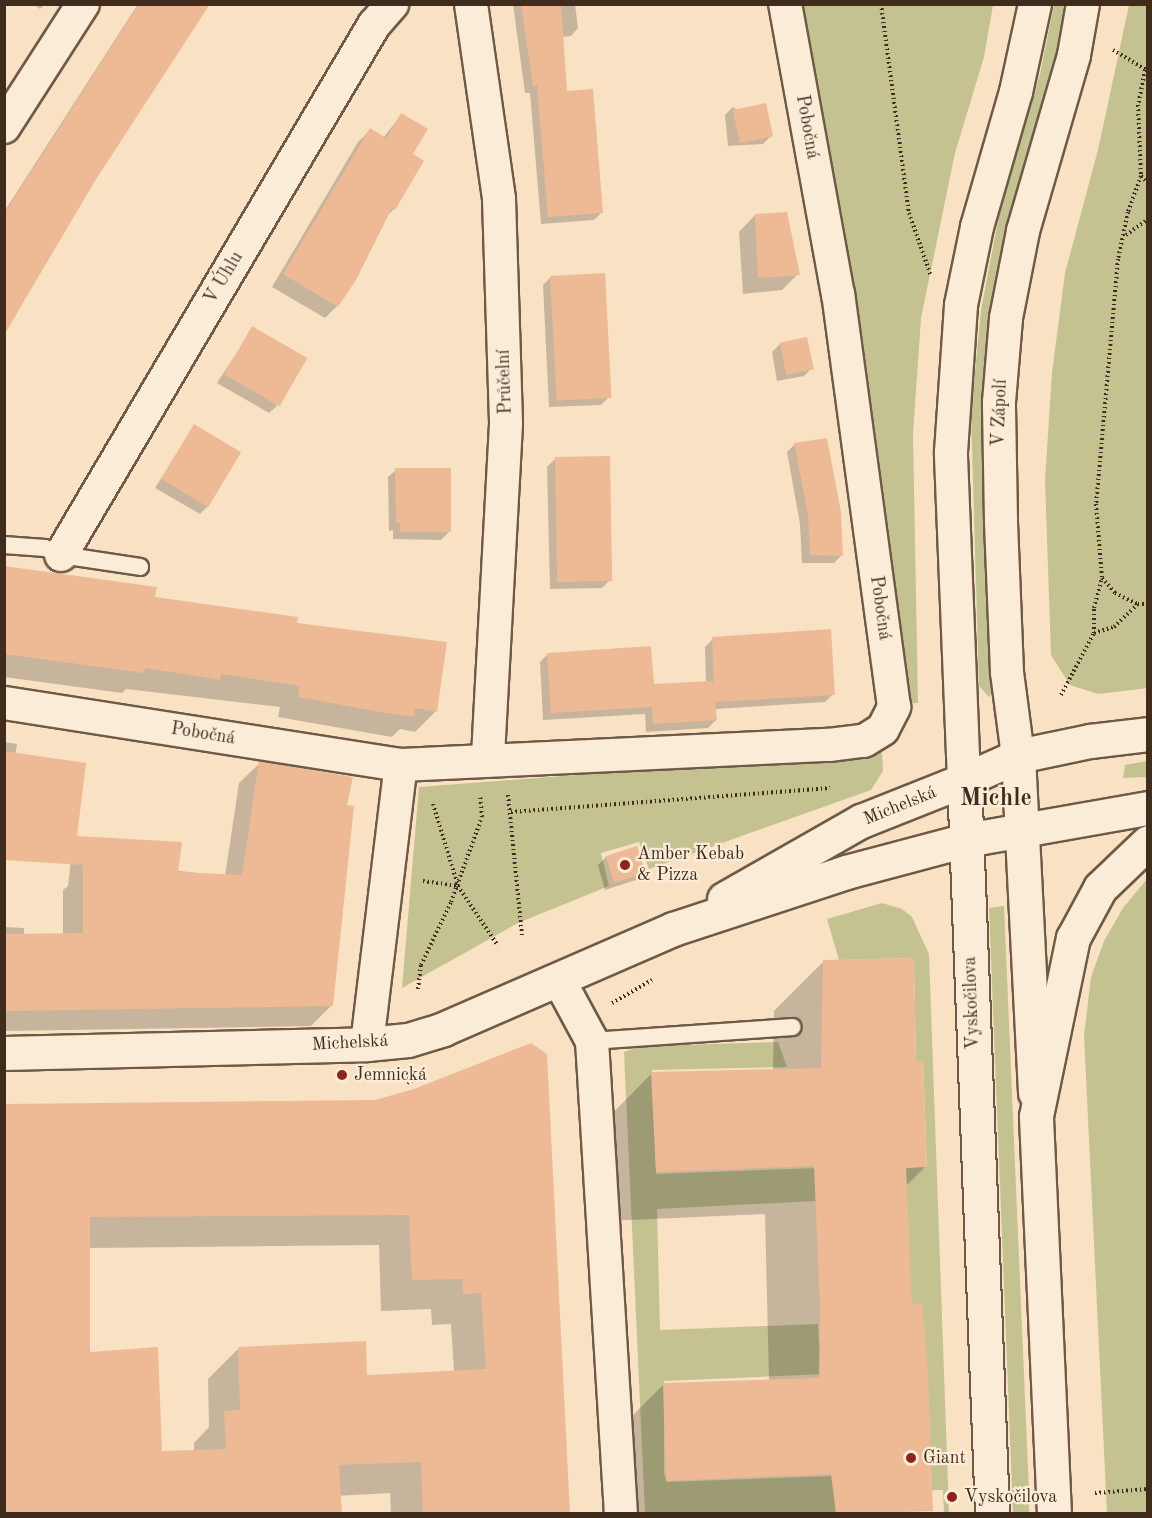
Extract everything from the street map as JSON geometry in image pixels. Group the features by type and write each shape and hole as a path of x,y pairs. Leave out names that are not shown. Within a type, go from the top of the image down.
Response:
{"street":[{"path":"4,127 83,4"},
{"name":"V Úhlu","path":"61,555 368,34 392,4"},
{"name":"Průčelní","path":"471,4 499,199 506,424 483,761"},
{"name":"Pobočná","path":"4,703 401,765 864,741 883,729 894,707 838,295 785,4"},
{"path":"964,780 952,506 953,396 967,271 990,172 1016,92 1035,4"},
{"name":"V Zápolí","path":"1024,830 1018,756 1007,672 999,402 1006,318 1023,231 1074,55 1083,4"},
{"name":"Michelská","path":"673,929 814,845 861,821 1018,756 1090,741 1148,734"},
{"path":"368,1044 401,765"},
{"name":"Vyskočilova","path":"964,780 992,1514"},
{"name":"Michelská","path":"4,1053 368,1044 408,1040 443,1029 560,980 673,929 846,872 966,840 1148,808"},
{"path":"1024,830 1054,1514"},
{"path":"1036,1116 1074,938 1100,888 1148,842"},
{"path":"560,980 587,1030 621,1514"}],"lane":[{"path":"4,545 45,549 61,555 140,567"},
{"path":"587,1030 794,1028"}],"path":[{"path":"881,4 909,213 935,285"},
{"path":"1061,695 1094,633 1094,608 1102,578 1096,528 1098,447 1118,259 1126,236 1128,212 1141,176 1138,105 1146,69 1113,50"},
{"path":"1141,176 1148,183"},
{"path":"1126,236 1148,219"},
{"path":"1102,578 1115,593 1138,604 1148,604"},
{"path":"1094,633 1114,627 1138,604"},
{"path":"418,989 421,965 458,886 482,817 483,761"},
{"path":"401,765 435,807 458,886 498,946"},
{"path":"511,812 830,788"},
{"path":"508,790 522,936"},
{"path":"587,1030 662,975"},
{"path":"406,1083 429,1074"},
{"path":"1095,1493 1148,1489"}],"shaded area":[{"path":"796,5 993,5 984,57 955,153 921,318 913,434 918,703 904,703"},
{"path":"1054,5 1071,5 1015,226 996,685 989,697 979,686 971,413 981,310 998,221 1040,74"},
{"path":"1129,5 1148,5 1148,688 1098,694 1070,685 1051,655 1045,480 1052,373 1065,273 1098,150"},
{"path":"882,752 883,771 871,790 649,869 639,842 601,853 609,886 518,923 402,988 419,787"},
{"path":"1147,761 1147,777 1123,778 1125,765"},
{"path":"1147,879 1147,1513 1107,1513 1084,1036 1091,977 1104,941 1123,908"},
{"path":"882,903 902,909 912,917 929,954 949,1513 944,1513 943,1490 932,1490 922,1304 909,1304 906,1168 927,1166 923,1062 916,1062 914,958 839,960 827,919"},
{"path":"1004,906 1029,1514 1013,1513 989,908"},
{"path":"778,1042 787,1067 652,1070 656,1174 819,1168 816,1201 657,1209 660,1330 818,1324 819,1343 844,1343 826,1374 664,1381 664,1474 667,1482 833,1476 836,1513 645,1513 624,1052 642,1046"}],"building":[{"path":"139,4 210,4 95,181 4,335 4,214"},
{"path":"521,4 561,4 567,91 593,89 603,213 548,217 537,85 533,86"},
{"path":"766,103 773,136 740,143 733,110"},
{"path":"401,113 428,129 413,154 424,161 395,210 392,208 356,280 338,307 283,274 370,128 386,138"},
{"path":"787,212 800,275 758,278 755,214"},
{"path":"605,273 612,398 557,401 550,276"},
{"path":"252,326 307,358 279,406 224,374"},
{"path":"807,337 814,369 786,375 780,343"},
{"path":"194,424 241,452 208,507 161,479"},
{"path":"827,438 841,512 843,556 810,555 808,515 794,443"},
{"path":"610,456 612,581 557,582 555,457"},
{"path":"395,468 451,468 451,532 400,532 400,523 396,523"},
{"path":"4,566 157,587 155,597 298,617 297,623 447,642 437,712 415,708 414,717 380,712 298,697 300,686 221,674 220,680 145,668 144,673 4,654"},
{"path":"831,629 835,695 715,702 717,720 653,724 652,707 551,713 547,653 651,646 654,684 713,681 714,689 712,637"},
{"path":"4,751 86,763 77,836 182,842 178,872 242,875 259,761 353,777 347,805 354,806 333,1006 4,1011 4,934 83,933 83,865 4,860"},
{"path":"637,846 646,873 614,883 606,856"},
{"path":"914,958 916,1062 923,1062 927,1167 906,1168 912,1304 922,1304 928,1371 933,1511 836,1514 831,1474 666,1481 663,1383 819,1378 820,1306 814,1166 656,1172 651,1072 821,1068 823,960"},
{"path":"531,1043 547,1054 570,1514 423,1514 421,1462 339,1465 342,1514 4,1514 4,1104 375,1100 414,1089","holes":["409,1215 412,1280 462,1279 463,1294 481,1293 486,1369 367,1375 366,1341 238,1347 240,1410 224,1411 226,1449 162,1451 158,1347 90,1352 90,1217"]}],"place":[{"name":"Amber Kebab & Pizza","path":"625,865"},
{"name":"Jemnická","path":"342,1075"},
{"name":"Giant","path":"911,1458"},
{"name":"Vyskočilova","path":"952,1497"}],"district":[{"name":"Michle","path":"996,800"}]}
